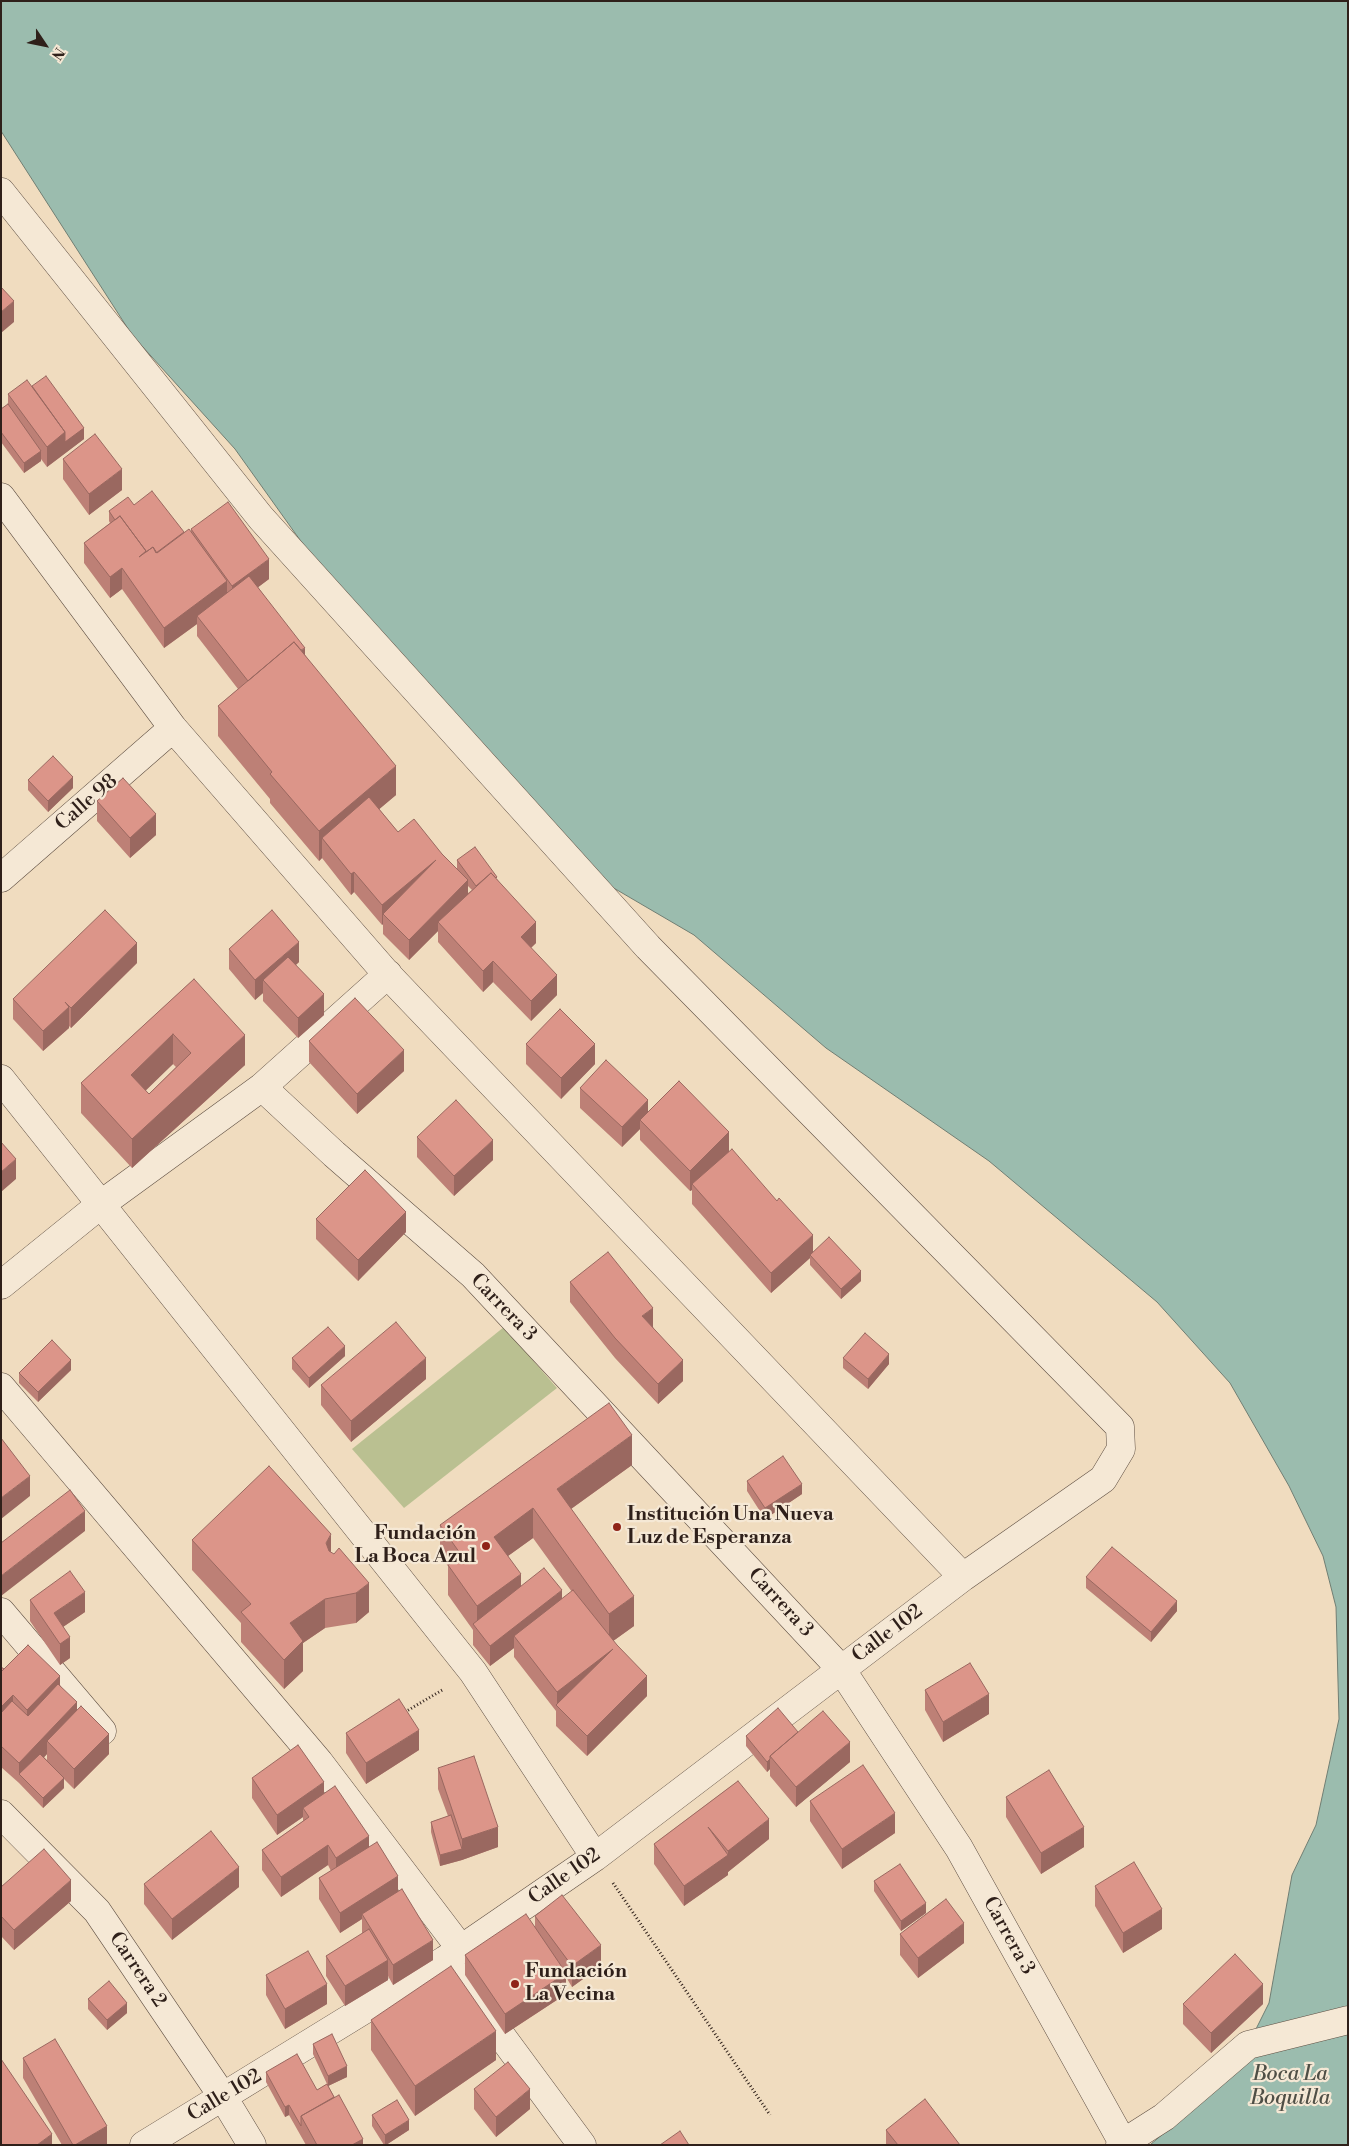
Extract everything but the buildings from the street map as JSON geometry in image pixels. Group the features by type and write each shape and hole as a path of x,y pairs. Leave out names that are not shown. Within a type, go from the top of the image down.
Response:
{"street":[{"name":"Calle 102","path":"1,192 262,518 648,947 1120,1427 1121,1449 1103,1479 963,1577 595,1857 453,1954 223,2098 144,2145"},
{"path":"1,498 173,728 388,974 963,1577"},
{"name":"Calle 98","path":"1,878 173,728"},
{"path":"1,1285 100,1205 262,1087 388,974"},
{"path":"1,1079 473,1672 595,1857"},
{"name":"Carrera 3","path":"262,1087 334,1154 473,1275 842,1669 959,1848 1122,2144"},
{"path":"1,1387 319,1762 453,1954 582,2145"},
{"path":"1,1612 102,1731"},
{"name":"Carrera 2","path":"1,1814 97,1911 223,2098 252,2145"},
{"path":"1122,2144 1164,2117 1248,2045 1348,2020"}],"path":[{"path":"404,1712 473,1672"},
{"path":"595,1857 770,2114"}],"green space":[{"path":"504,1327 557,1388 404,1508 352,1449"}],"water":[{"name":"Boca La Boquilla","path":"1,1 1348,1 1348,2145 1150,2145 1209,2094 1248,2045 1269,2003 1292,1875 1316,1825 1339,1719 1336,1607 1323,1556 1289,1486 1230,1383 1157,1302 989,1161 826,1048 694,935 547,849 325,575 235,449 132,335 1,131"}],"place":[{"name":"Institución Una Nueva Luz de Esperanza","path":"617,1527"},
{"name":"Fundación La Boca Azul","path":"486,1546"},
{"name":"Fundación La Vecina","path":"515,1984"}]}
